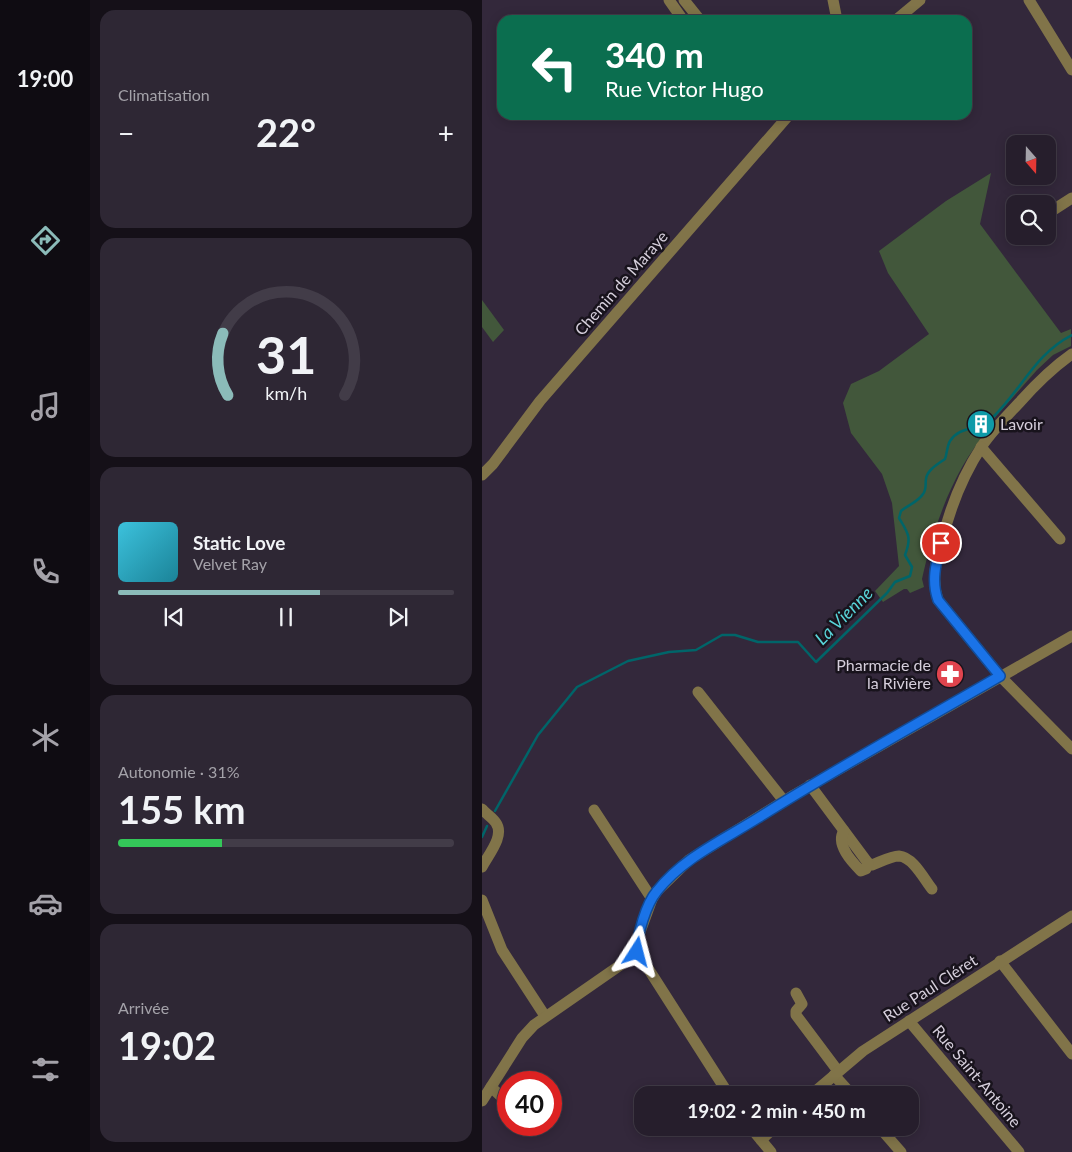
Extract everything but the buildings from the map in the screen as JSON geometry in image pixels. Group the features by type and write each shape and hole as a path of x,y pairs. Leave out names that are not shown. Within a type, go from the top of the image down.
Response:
{"street":[{"path":"669,0 680,15"},
{"path":"684,0 696,15"},
{"path":"833,0 836,15"},
{"path":"902,15 920,0"},
{"path":"1029,0 1068,57 1072,70"},
{"name":"Chemin de Maraye","path":"482,475 493,464 540,401 785,120"},
{"path":"1056,208 1072,198"},
{"path":"1072,354 1057,364 1034,386 998,425 981,447 958,492 947,520 934,580 938,600 1000,676 1072,749"},
{"path":"981,447 1060,539"},
{"path":"723,1086 637,952 637,940 656,891 689,860 810,785 1072,636"},
{"path":"698,692 784,801"},
{"path":"810,785 868,863 872,864 901,856 913,863 932,889"},
{"path":"482,809 496,822 500,830 499,836 482,867"},
{"path":"594,810 652,899"},
{"path":"482,900 502,950 545,1016"},
{"name":"Rue Paul Cléret","path":"821,1086 863,1051 1072,916"},
{"path":"482,1101 522,1038 534,1024 637,952"},
{"path":"1000,962 1072,1054"},
{"path":"796,992 802,1004 796,1011 796,1015 845,1086"},
{"name":"Rue Saint-Antoine","path":"909,1021 1019,1152"},
{"path":"491,1087 497,1093"},
{"path":"758,1136 772,1152"},
{"path":"761,1140 765,1136"},
{"path":"887,1136 901,1152"}],"green space":[{"path":"991,173 980,224 1061,333 1071,329 1071,346 1053,355 1037,370 991,422 985,419 975,423 977,429 987,425 989,430 965,462 946,500 932,540 922,579 924,587 910,593 907,589 904,589 883,602 875,591 899,566 892,503 882,474 851,433 843,403 851,384 879,371 929,334 888,273 879,251 946,201"},
{"path":"482,300 504,330 493,342 482,327"}],"waterway":[{"name":"La Vienne","path":"495,811 538,735 577,687 628,661 669,652 696,650 722,635 735,635 758,642 798,642 816,662 887,593 895,582 910,576 912,567 905,555 909,539 899,518 901,511 923,494 928,473 945,459 950,441 964,430 990,420 1037,363 1059,343 1072,335"},
{"name":"La Vienne","path":"482,837 487,826"}],"place":[{"name":"Lavoir","path":"981,424"},
{"name":"Pharmacie de la Rivière","path":"950,674"}],"route":[{"path":"637,952 637,940 640,929 656,891 689,860 794,795 1000,676 938,600 934,580 941,543"}]}
